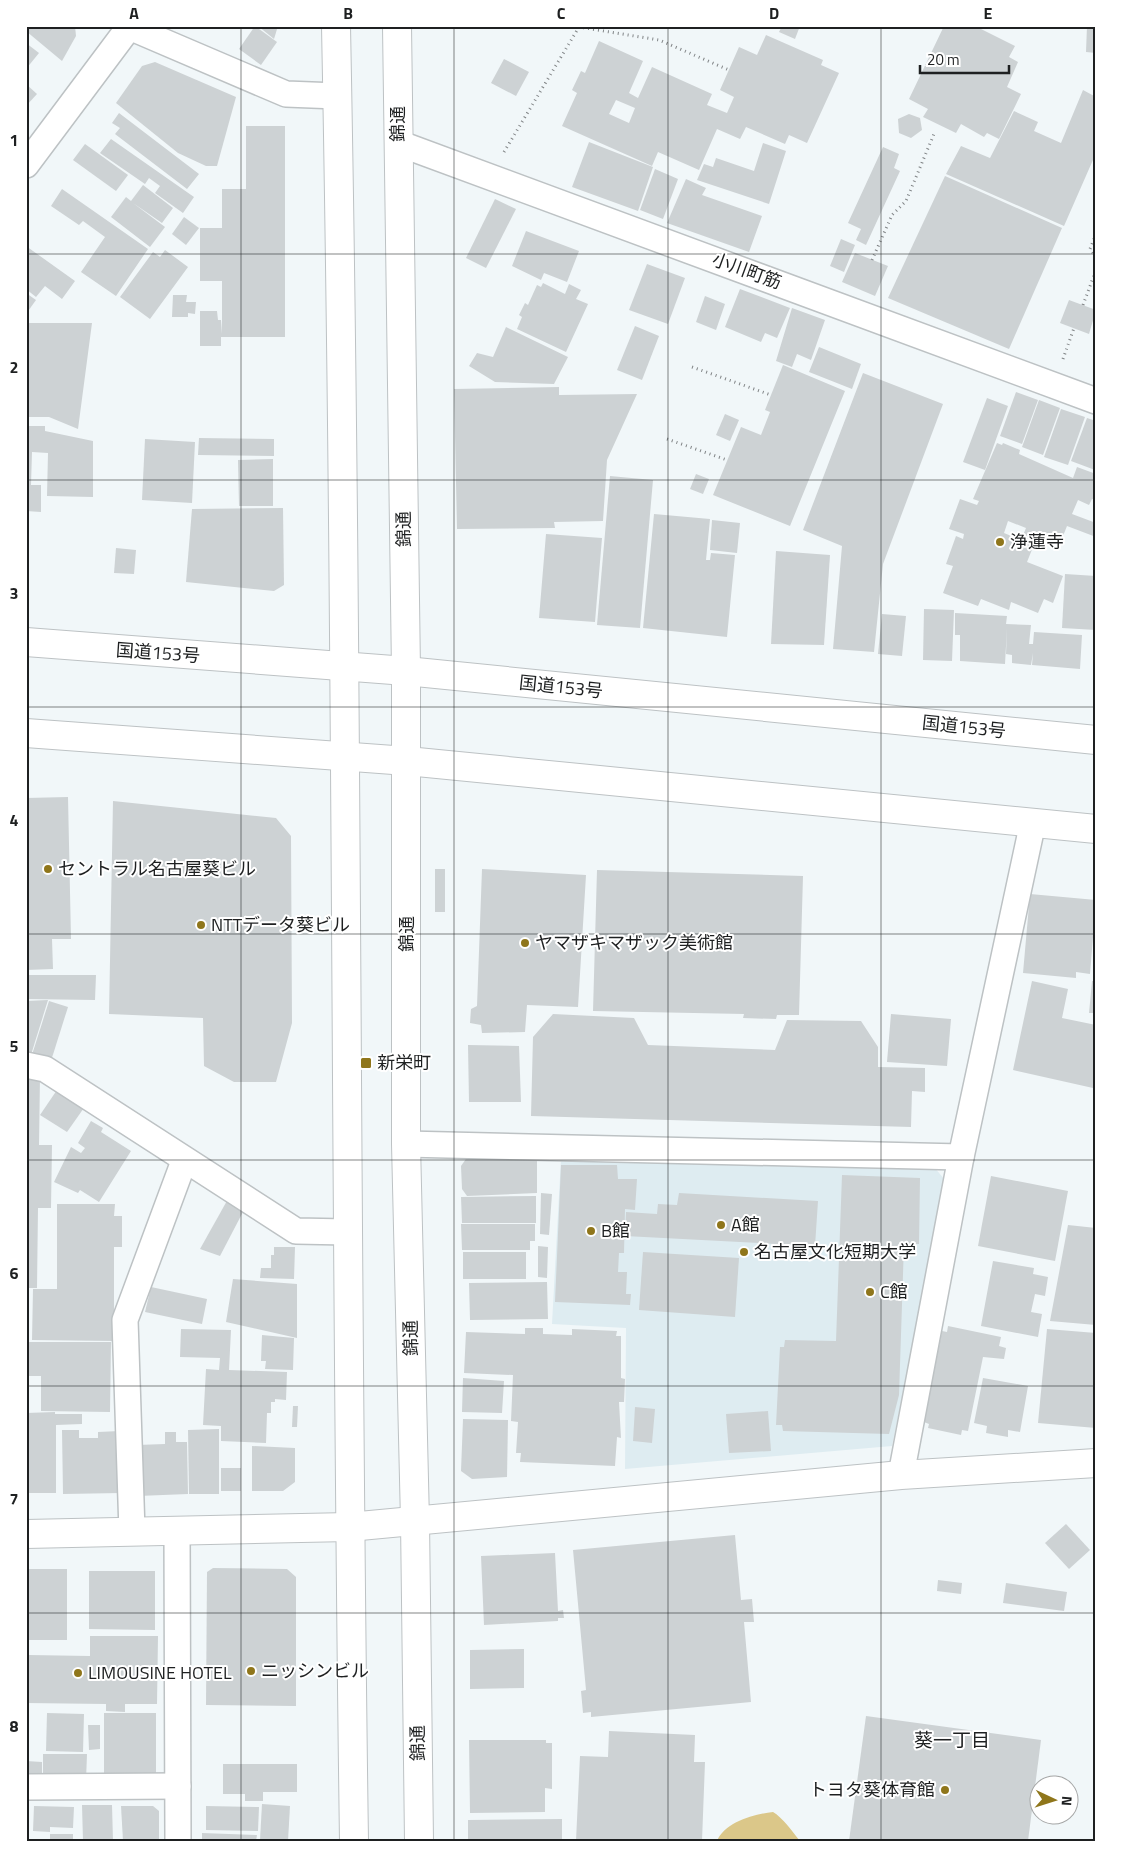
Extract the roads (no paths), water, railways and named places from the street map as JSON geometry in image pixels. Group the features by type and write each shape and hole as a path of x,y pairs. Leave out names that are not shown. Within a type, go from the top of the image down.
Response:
{"main road":[{"path":"336,26 345,756 349,1527 354,1841"},
{"name":"錦通","path":"397,26 407,761 406,1144 416,1521 419,1841"},
{"name":"国道153号","path":"26,642 406,671 1096,740"},
{"path":"26,733 407,761 1096,829"},
{"path":"26,1534 349,1527 901,1475 1096,1463"}],"street":[{"path":"26,165 129,27 286,94 337,96"},
{"name":"小川町筋","path":"398,143 1096,401"},
{"path":"901,1475 962,1158 1033,822"},
{"path":"26,1065 45,1069 184,1161 296,1231 347,1232"},
{"path":"406,1144 962,1158"},
{"path":"132,1531 125,1320 184,1161"},
{"path":"177,1530 178,1841"},
{"path":"26,1787 178,1786"}],"place":[{"name":"浄蓮寺","path":"1000,542"},
{"name":"セントラル名古屋葵ビル","path":"48,869"},
{"name":"NTTデータ葵ビル","path":"201,925"},
{"name":"ヤマザキマザック美術館","path":"525,943"},
{"name":"新栄町","path":"366,1063"},
{"name":"A館","path":"721,1225"},
{"name":"B館","path":"591,1231"},
{"name":"名古屋文化短期大学","path":"744,1252"},
{"name":"C館","path":"870,1292"},
{"name":"ニッシンビル","path":"251,1671"},
{"name":"LIMOUSINE HOTEL","path":"78,1673"},
{"name":"トヨタ葵体育館","path":"945,1790"}],"district":[{"name":"葵一丁目","path":"952,1740"}]}
